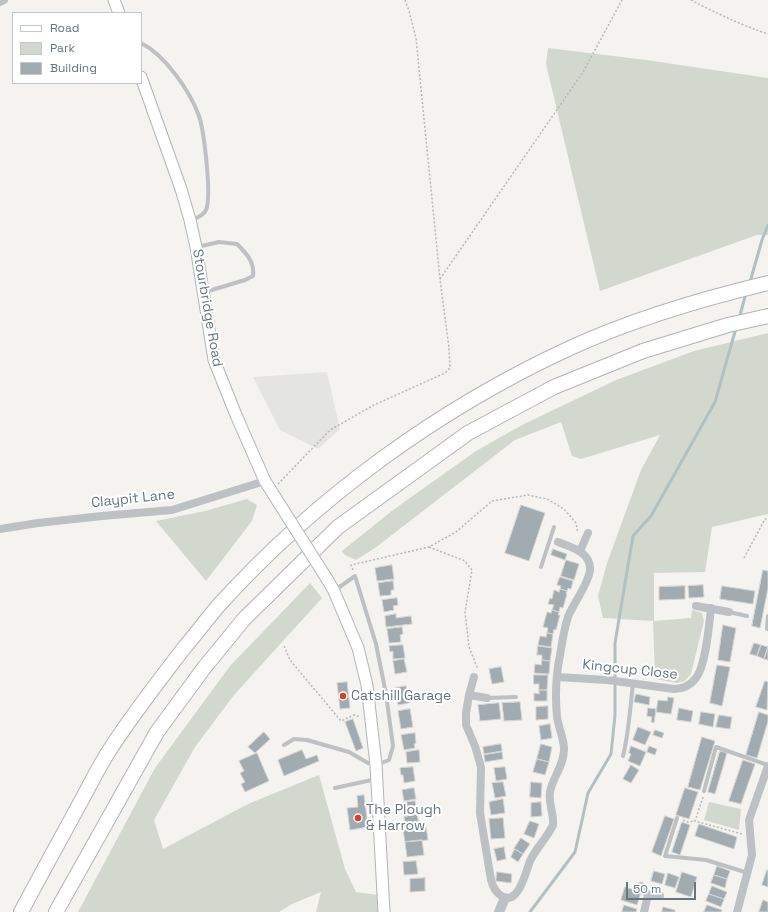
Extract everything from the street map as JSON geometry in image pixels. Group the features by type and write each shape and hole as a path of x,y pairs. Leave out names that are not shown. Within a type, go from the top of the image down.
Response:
{"highway":[{"path":"21,912 108,752 155,685 218,606 262,560 319,508 378,460 503,381 571,347 648,317 715,296 768,283"},
{"path":"56,912 157,732 204,668 244,619 338,527 468,433 554,387 643,350 728,324 768,316"}],"main road":[{"path":"114,0 118,12"},
{"name":"Stourbridge Road","path":"142,79 181,189 190,220 196,247 214,360 236,416 265,481 334,591 358,648 367,685 372,719 384,912"}],"street":[{"path":"0,2 4,0"},
{"name":"Claypit Lane","path":"0,529 38,523 172,510 265,481"},
{"path":"580,551 588,533"},
{"path":"474,676 466,713 466,725 482,767 480,813 491,880 494,889 505,898 511,897 520,887 530,862 553,824 554,818 550,793 562,764 564,749 557,715 557,677 560,656 568,618 574,603 587,580 590,570 588,561 580,551 554,541"},
{"path":"696,606 729,612"},
{"name":"Kingcup Close","path":"557,677 607,680 674,689 684,688 698,676 702,665 711,608"},
{"path":"469,696 487,698"},
{"path":"737,912 752,855 749,820 768,768"},
{"path":"641,886 648,895 660,896"},
{"path":"644,912 648,895"},
{"path":"499,912 505,898"}],"lane":[{"path":"142,44 151,48 164,59 184,88 199,116 205,144 208,198 206,210 203,214 190,220"},
{"path":"196,247 219,242 237,244 252,262 254,270 253,276 245,280 203,293"},
{"path":"541,567 554,541 554,527"},
{"path":"284,745 294,739 314,741 349,752 368,763 376,765 389,760 393,746 386,694 376,644 355,576 334,591"},
{"path":"729,612 747,616"},
{"path":"768,616 768,630"},
{"path":"623,756 629,732 629,714 633,684"},
{"path":"487,698 516,697"},
{"path":"704,791 716,747 768,768"},
{"path":"335,788 376,779"},
{"path":"677,818 665,856 706,860 748,873"}],"path":[{"path":"272,491 330,430 374,405 445,373 450,368 416,38 405,0"},
{"path":"440,279 583,72 622,0"},
{"path":"691,0 726,17 768,34"},
{"path":"355,576 351,564 429,547 456,532 492,501 528,495 547,499 564,509 576,523 580,540 584,542"},
{"path":"744,558 765,519 768,519"},
{"path":"429,547 465,561 472,570 466,612 469,648 477,667 474,676"},
{"path":"284,646 290,660 341,721 354,715 372,719"},
{"path":"695,821 702,797"},
{"path":"677,818 688,822 695,821 751,836"}],"shaded area":[{"path":"327,372 340,429 318,449 280,430 253,377"}],"green space":[{"path":"548,48 646,60 768,78 768,235 757,235 600,291 546,64"},
{"path":"768,333 768,514 712,527 705,572 654,573 654,621 691,618 692,610 702,613 704,621 691,674 685,681 677,683 655,679 653,621 603,618 598,596 607,563 641,470 660,435 581,459 572,456 561,422 515,440 375,548 356,560 345,555 342,551 393,510 476,451 522,425 616,380 694,351"},
{"path":"247,499 257,505 252,521 206,581 156,521 205,511"},
{"path":"310,583 322,598 234,695 195,747 154,820 163,849 248,804 319,775 345,869 356,892 378,895 379,912 316,912 321,892 292,904 279,912 78,912 155,768 230,666"},
{"path":"709,802 741,809 739,830 704,820"}],"building":[{"path":"521,505 545,513 529,561 505,553"},
{"path":"553,549 567,554 565,560 551,555"},
{"path":"566,560 579,564 574,580 561,576"},
{"path":"392,565 394,579 377,581 375,568"},
{"path":"763,570 768,571 768,588 760,628 752,626"},
{"path":"560,577 573,581 571,589 568,588 567,591 560,589 561,586 557,585"},
{"path":"393,581 394,590 391,590 391,595 380,596 378,583"},
{"path":"703,585 704,597 689,598 688,586"},
{"path":"685,586 685,599 659,600 659,587"},
{"path":"722,586 755,591 753,604 720,599"},
{"path":"560,589 567,591 567,594 563,608 560,607 559,612 552,610 554,605 548,604 550,598 552,599 554,590 559,592"},
{"path":"397,598 398,605 393,606 394,610 384,612 382,600"},
{"path":"552,610 559,612 558,615 560,615 556,630 554,629 553,634 547,633 548,628 543,627 547,612 551,613"},
{"path":"396,614 396,618 411,616 412,624 386,627 385,616"},
{"path":"723,625 736,628 730,662 718,660"},
{"path":"402,627 403,634 400,635 401,642 389,643 387,629"},
{"path":"547,633 553,634 551,647 538,645 540,636 546,637"},
{"path":"754,643 761,645 757,656 750,654"},
{"path":"403,645 405,658 393,659 393,651 390,652 389,646"},
{"path":"761,645 768,647 764,659 757,656"},
{"path":"538,646 552,648 550,661 542,660 542,655 537,655"},
{"path":"768,647 768,660 764,659"},
{"path":"404,659 407,672 395,674 393,661"},
{"path":"542,660 550,661 549,674 534,673 535,664 541,665"},
{"path":"717,665 730,667 722,706 710,703"},
{"path":"501,667 504,682 492,684 489,669"},
{"path":"534,675 548,675 547,690 539,690 539,684 534,684"},
{"path":"765,681 768,682 767,710 756,707"},
{"name":"Catshill Garage","path":"347,682 350,708 340,709 337,683"},
{"path":"406,686 409,703 398,705 395,688"},
{"path":"539,690 547,690 547,701 534,701 534,693 539,694"},
{"path":"636,694 650,697 649,705 634,702"},
{"path":"668,697 674,698 671,714 656,712 658,700 667,701"},
{"path":"520,702 522,720 504,721 502,703"},
{"path":"499,703 501,719 480,721 478,705"},
{"path":"548,706 548,719 536,720 536,707"},
{"path":"648,708 656,709 654,723 651,722 652,717 647,716"},
{"path":"679,708 693,711 691,722 677,720"},
{"path":"410,709 413,727 401,729 398,711"},
{"path":"701,712 715,714 713,727 699,724"},
{"path":"759,712 768,715 768,721 757,758 746,755"},
{"path":"719,715 732,717 730,729 716,727"},
{"path":"353,719 363,748 356,751 345,722"},
{"path":"550,724 552,738 541,740 539,726"},
{"path":"638,727 651,732 645,745 633,740"},
{"path":"655,730 664,733 662,738 653,735"},
{"path":"264,732 270,739 255,753 248,747"},
{"path":"415,733 415,748 404,750 401,735"},
{"path":"702,737 715,741 700,790 688,787"},
{"path":"501,744 502,751 484,754 483,747"},
{"path":"541,744 552,747 549,762 537,759"},
{"path":"631,746 646,752 640,766 628,761 631,754 629,753"},
{"path":"649,746 657,749 655,755 647,752"},
{"path":"302,750 306,759 317,755 319,761 284,776 278,760"},
{"path":"419,750 420,762 407,763 406,752"},
{"path":"720,751 727,753 715,794 708,792"},
{"path":"502,752 503,759 485,762 484,755"},
{"path":"257,753 269,781 245,792 241,784 245,782 240,773 244,771 239,761"},
{"path":"537,759 549,762 545,775 533,772"},
{"path":"743,760 755,764 741,804 729,801"},
{"path":"631,765 639,770 631,783 623,779"},
{"path":"413,767 415,781 404,783 400,768"},
{"path":"505,767 507,779 496,781 494,768"},
{"path":"503,782 506,796 495,798 492,783"},
{"path":"531,782 542,783 541,798 530,797"},
{"path":"414,788 416,799 404,801 402,790"},
{"path":"685,788 698,792 689,819 676,815"},
{"name":"The Plough & Harrow","path":"364,795 368,827 350,830 347,808 358,807 357,796"},
{"path":"503,799 505,813 491,815 489,802"},
{"path":"415,801 417,812 405,815 402,803"},
{"path":"541,802 542,816 531,817 531,803"},
{"path":"417,814 419,825 406,828 404,817"},
{"path":"665,816 674,819 661,856 652,852"},
{"path":"503,818 505,838 491,839 489,819"},
{"path":"530,821 539,824 534,838 524,834"},
{"path":"682,822 690,825 680,855 672,852"},
{"path":"699,824 737,837 734,849 695,836"},
{"path":"426,827 428,840 405,842 403,830"},
{"path":"521,838 530,844 523,854 514,849"},
{"path":"422,840 424,855 407,857 405,842"},
{"path":"504,847 506,859 497,861 494,849"},
{"path":"515,849 523,854 518,862 511,857"},
{"path":"416,861 418,874 404,875 403,862"},
{"path":"717,866 730,871 727,879 714,875"},
{"path":"768,870 768,887 762,885"},
{"path":"654,871 665,874 662,884 651,881"},
{"path":"497,872 512,874 511,883 496,881"},
{"path":"682,872 697,877 691,897 676,892"},
{"path":"668,873 679,877 675,888 665,885"},
{"path":"714,875 727,879 725,888 711,883"},
{"path":"425,878 425,891 410,892 410,879"},
{"path":"712,886 727,892 724,899 709,894"},
{"path":"625,887 641,892 637,905 621,900"},
{"path":"709,894 724,899 721,907 706,901"},
{"path":"763,900 768,902 768,912 759,912"},
{"path":"624,905 637,909 636,912 622,912"},
{"path":"707,905 722,910 721,912 704,912"},
{"path":"663,907 675,910 675,912 662,912"}],"waterway":[{"path":"750,282 762,240 768,225"},
{"path":"739,319 746,293"},
{"path":"615,677 615,643 633,536 651,516 715,402 736,328"},
{"path":"530,912 575,852 588,793 611,754 615,715 615,686"}],"place":[{"name":"Catshill Garage","path":"343,696"},
{"name":"The Plough & Harrow","path":"358,818"}]}
